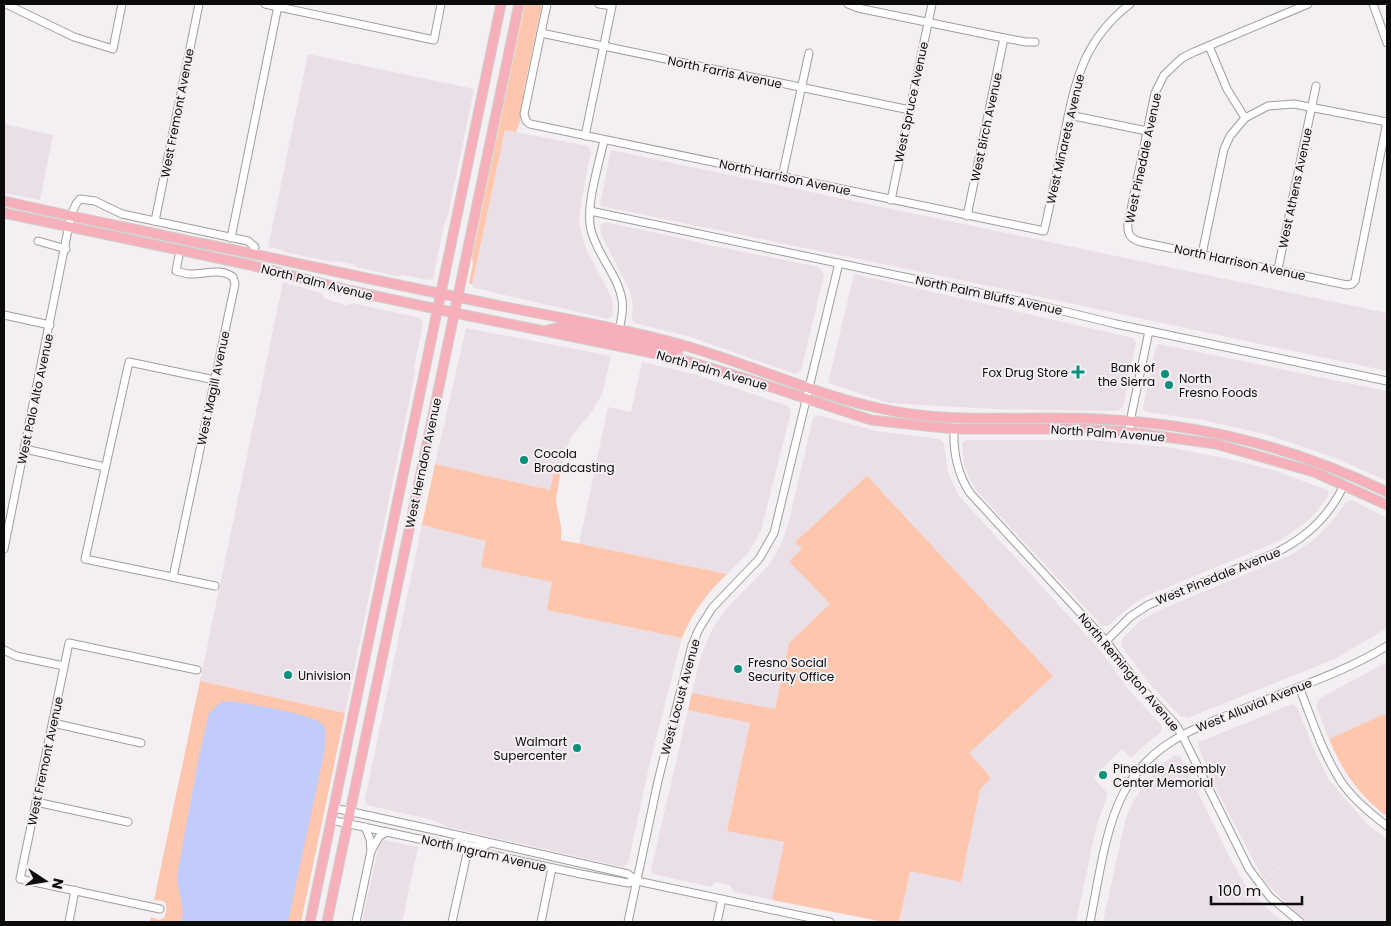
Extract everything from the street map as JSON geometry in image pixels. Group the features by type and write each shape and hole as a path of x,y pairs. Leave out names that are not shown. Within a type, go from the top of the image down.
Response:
{"main road":[{"name":"West Herndon Avenue","path":"310,922 501,4"},
{"name":"West Herndon Avenue","path":"327,922 519,4"},
{"name":"North Palm Avenue","path":"4,202 619,330 688,347 809,388 879,408 917,415 951,418 1097,418 1190,428 1283,449 1351,475 1387,492"},
{"name":"North Palm Avenue","path":"4,213 180,250 455,313 677,358 871,420 954,429 1082,429 1129,432 1206,443 1266,457 1314,472 1387,505"},
{"path":"180,250 216,253 265,263 273,259"},
{"path":"543,331 560,327 606,336 616,334 619,330"},
{"path":"613,345 626,339 679,350 688,347"},
{"path":"954,429 959,424 1012,423 1038,418"},
{"path":"1266,457 1294,460 1342,478 1347,478 1351,475"},
{"path":"1344,485 1348,482 1362,486 1370,484"}],"street":[{"path":"6,4 74,37 113,49 122,4"},
{"name":"West Fremont Avenue","path":"155,221 199,4"},
{"path":"265,4 434,40 441,4"},
{"path":"541,33 547,4"},
{"path":"585,136 612,6 599,4"},
{"path":"848,4 858,8 1022,42 1035,42"},
{"name":"West Spruce Avenue","path":"891,200 932,4"},
{"name":"West Minarets Avenue","path":"1044,231 1077,80 1090,48 1106,25 1130,4"},
{"name":"West Pinedale Avenue","path":"1130,236 1127,230 1147,131 1155,94 1164,75 1182,58 1308,4"},
{"path":"1373,4 1387,43"},
{"path":"231,238 278,6"},
{"name":"North Farris Avenue","path":"541,33 910,110"},
{"name":"North Harrison Avenue","path":"541,33 524,114 526,121 530,124 1044,231"},
{"name":"West Birch Avenue","path":"967,216 1004,38"},
{"path":"1209,46 1227,89 1245,118"},
{"path":"782,177 809,53"},
{"path":"1312,106 1316,86"},
{"path":"1202,254 1224,149 1230,136 1245,118 1257,111 1275,105 1294,104 1387,122"},
{"name":"West Athens Avenue","path":"1278,269 1312,106"},
{"path":"1069,115 1147,131"},
{"name":"North Harrison Avenue","path":"1130,236 1140,242 1278,269 1347,285 1352,284 1355,280 1387,122"},
{"path":"604,140 590,211 590,225 593,238 621,294 623,306 619,330"},
{"path":"71,215 80,199 95,201 122,214 252,243 255,247 253,255"},
{"name":"North Palm Bluffs Avenue","path":"590,211 1038,305 1149,331 1387,381"},
{"name":"West Palo Alto Avenue","path":"4,549 6,522 24,449 66,249 71,215"},
{"path":"38,241 66,249"},
{"name":"West Magill Avenue","path":"172,577 235,280 230,275 216,271 189,274 176,271 180,250"},
{"name":"West Locust Avenue","path":"628,922 658,781 692,645 712,608 759,559 774,533 840,263"},
{"path":"4,315 50,324"},
{"path":"1129,432 1149,331"},
{"path":"215,380 129,362 85,559 215,586"},
{"name":"North Remington Avenue","path":"954,429 956,460 961,477 970,493 1106,641 1136,682 1182,734 1251,873 1274,902 1300,922"},
{"path":"24,449 105,468"},
{"name":"West Pinedale Avenue","path":"1106,641 1130,617 1148,605 1293,544 1323,518 1344,485"},
{"name":"West Fremont Avenue","path":"75,890 20,879 69,643 197,670"},
{"name":"West Alluvial Avenue","path":"1090,922 1110,829 1119,802 1134,775 1148,759 1182,734 1360,662 1387,646"},
{"path":"4,650 16,656 64,666"},
{"path":"1300,687 1330,761 1342,783 1361,804 1387,826"},
{"path":"52,723 141,743"},
{"path":"36,802 128,822"},
{"name":"North Ingram Avenue","path":"334,808 628,874 637,881"},
{"name":"North Ingram Avenue","path":"331,820 552,868 628,883 637,881 808,920 830,922"},
{"path":"356,922 371,851 370,840 365,827"},
{"path":"371,851 379,837 386,832"},
{"path":"431,841 442,839 480,847 490,843"},
{"path":"452,922 468,849"},
{"path":"541,922 552,868"},
{"path":"69,922 75,890 160,909"},
{"path":"717,922 722,900"}],"shaded area":[{"path":"525,4 542,4 524,89 520,122 516,132 505,130 472,285 469,283 473,264 472,257"},
{"path":"308,54 474,89 433,279 397,276 356,267 353,264 333,262 268,247"},
{"path":"4,124 53,135 40,200 4,193"},
{"path":"505,130 588,146 591,151 579,222 587,251 611,296 612,316 608,319 475,288 472,285"},
{"path":"611,150 1387,313 1387,371 601,206"},
{"path":"604,222 819,267 824,275 801,371 795,374 688,336 634,323 630,291 601,234 600,226"},
{"path":"854,274 1133,338 1136,343 1123,407 1117,411 993,409 889,403 828,383"},
{"path":"283,282 321,293 324,298 347,306 352,303 420,318 423,324 414,367 415,373 345,713 200,681"},
{"path":"466,328 611,356 602,394 593,410 570,438 561,469 555,468 550,490 435,464"},
{"path":"1159,344 1387,391 1387,481 1333,457 1268,435 1203,420 1146,412 1143,408 1156,346"},
{"path":"642,362 694,374 788,406 791,412 761,531 748,553 727,574 579,544 608,407 631,412"},
{"path":"818,415 876,431 939,439 944,443 948,473 959,496 1100,650 1129,690 1162,726 1161,732 1131,758 1122,749 1093,777 1108,794 1097,824 1076,922 899,922 910,870 961,881 980,788 968,753 818,520 796,542 802,549 790,561 830,604 789,643 775,709 692,693 701,655 713,628 726,609 769,565 781,544 788,525 813,418"},
{"path":"966,440 1091,440 1166,447 1225,458 1276,471 1327,490 1329,494 1318,510 1305,523 1281,540 1142,598 1108,626 1102,626 976,490 964,465 962,443"},
{"path":"435,464 550,490 555,467 561,469 556,500 561,527 561,540 727,574 701,604 690,620 682,638 547,610 552,582 481,567 486,541 422,525"},
{"path":"867,476 1053,676 969,753 991,778 980,789 961,882 910,871 899,922 885,922 772,900 784,842 727,831 750,723 688,710 692,693 775,709 789,643 830,604 789,561 802,549 795,542"},
{"path":"1352,500 1387,518 1387,628 1335,659 1188,718 1180,716 1146,680 1121,645 1122,639 1140,621 1155,612 1291,555 1317,537 1346,502"},
{"path":"422,525 487,541 481,567 552,582 547,610 682,638 649,766 628,864 623,867 447,827 433,820 367,805 365,799"},
{"path":"1387,662 1387,713 1329,739 1316,706 1320,698"},
{"path":"200,681 345,713 301,922 150,922 151,917 159,920 164,918 166,911 163,901 154,900"},
{"path":"1292,704 1297,707 1329,780 1368,825 1387,839 1387,922 1312,922 1302,919 1264,881 1308,842 1264,880 1215,787 1198,746 1199,742"},
{"path":"688,710 750,723 727,830 784,842 772,900 734,892 730,885 715,882 711,887 653,874 651,870"},
{"path":"1387,713 1387,812 1385,815 1367,799 1352,781 1339,761 1329,739"},
{"path":"1174,755 1180,756 1232,862 1246,885 1266,908 1284,922 1103,922 1125,821 1131,805 1148,779"},
{"path":"384,840 418,847 402,922 362,922 379,844"}],"water":[{"path":"231,701 309,717 319,722 325,728 325,749 288,922 181,922 182,904 177,876 199,756 209,713 221,702"}],"place":[{"name":"Fox Drug Store","path":"1078,372"},
{"name":"Bank of the Sierra","path":"1165,374"},
{"name":"North Fresno Foods","path":"1169,385"},
{"name":"Cocola Broadcasting","path":"524,460"},
{"name":"Fresno Social Security Office","path":"738,669"},
{"name":"Univision","path":"288,675"},
{"name":"Walmart Supercenter","path":"577,748"},
{"name":"Pinedale Assembly Center Memorial","path":"1103,775"}]}
